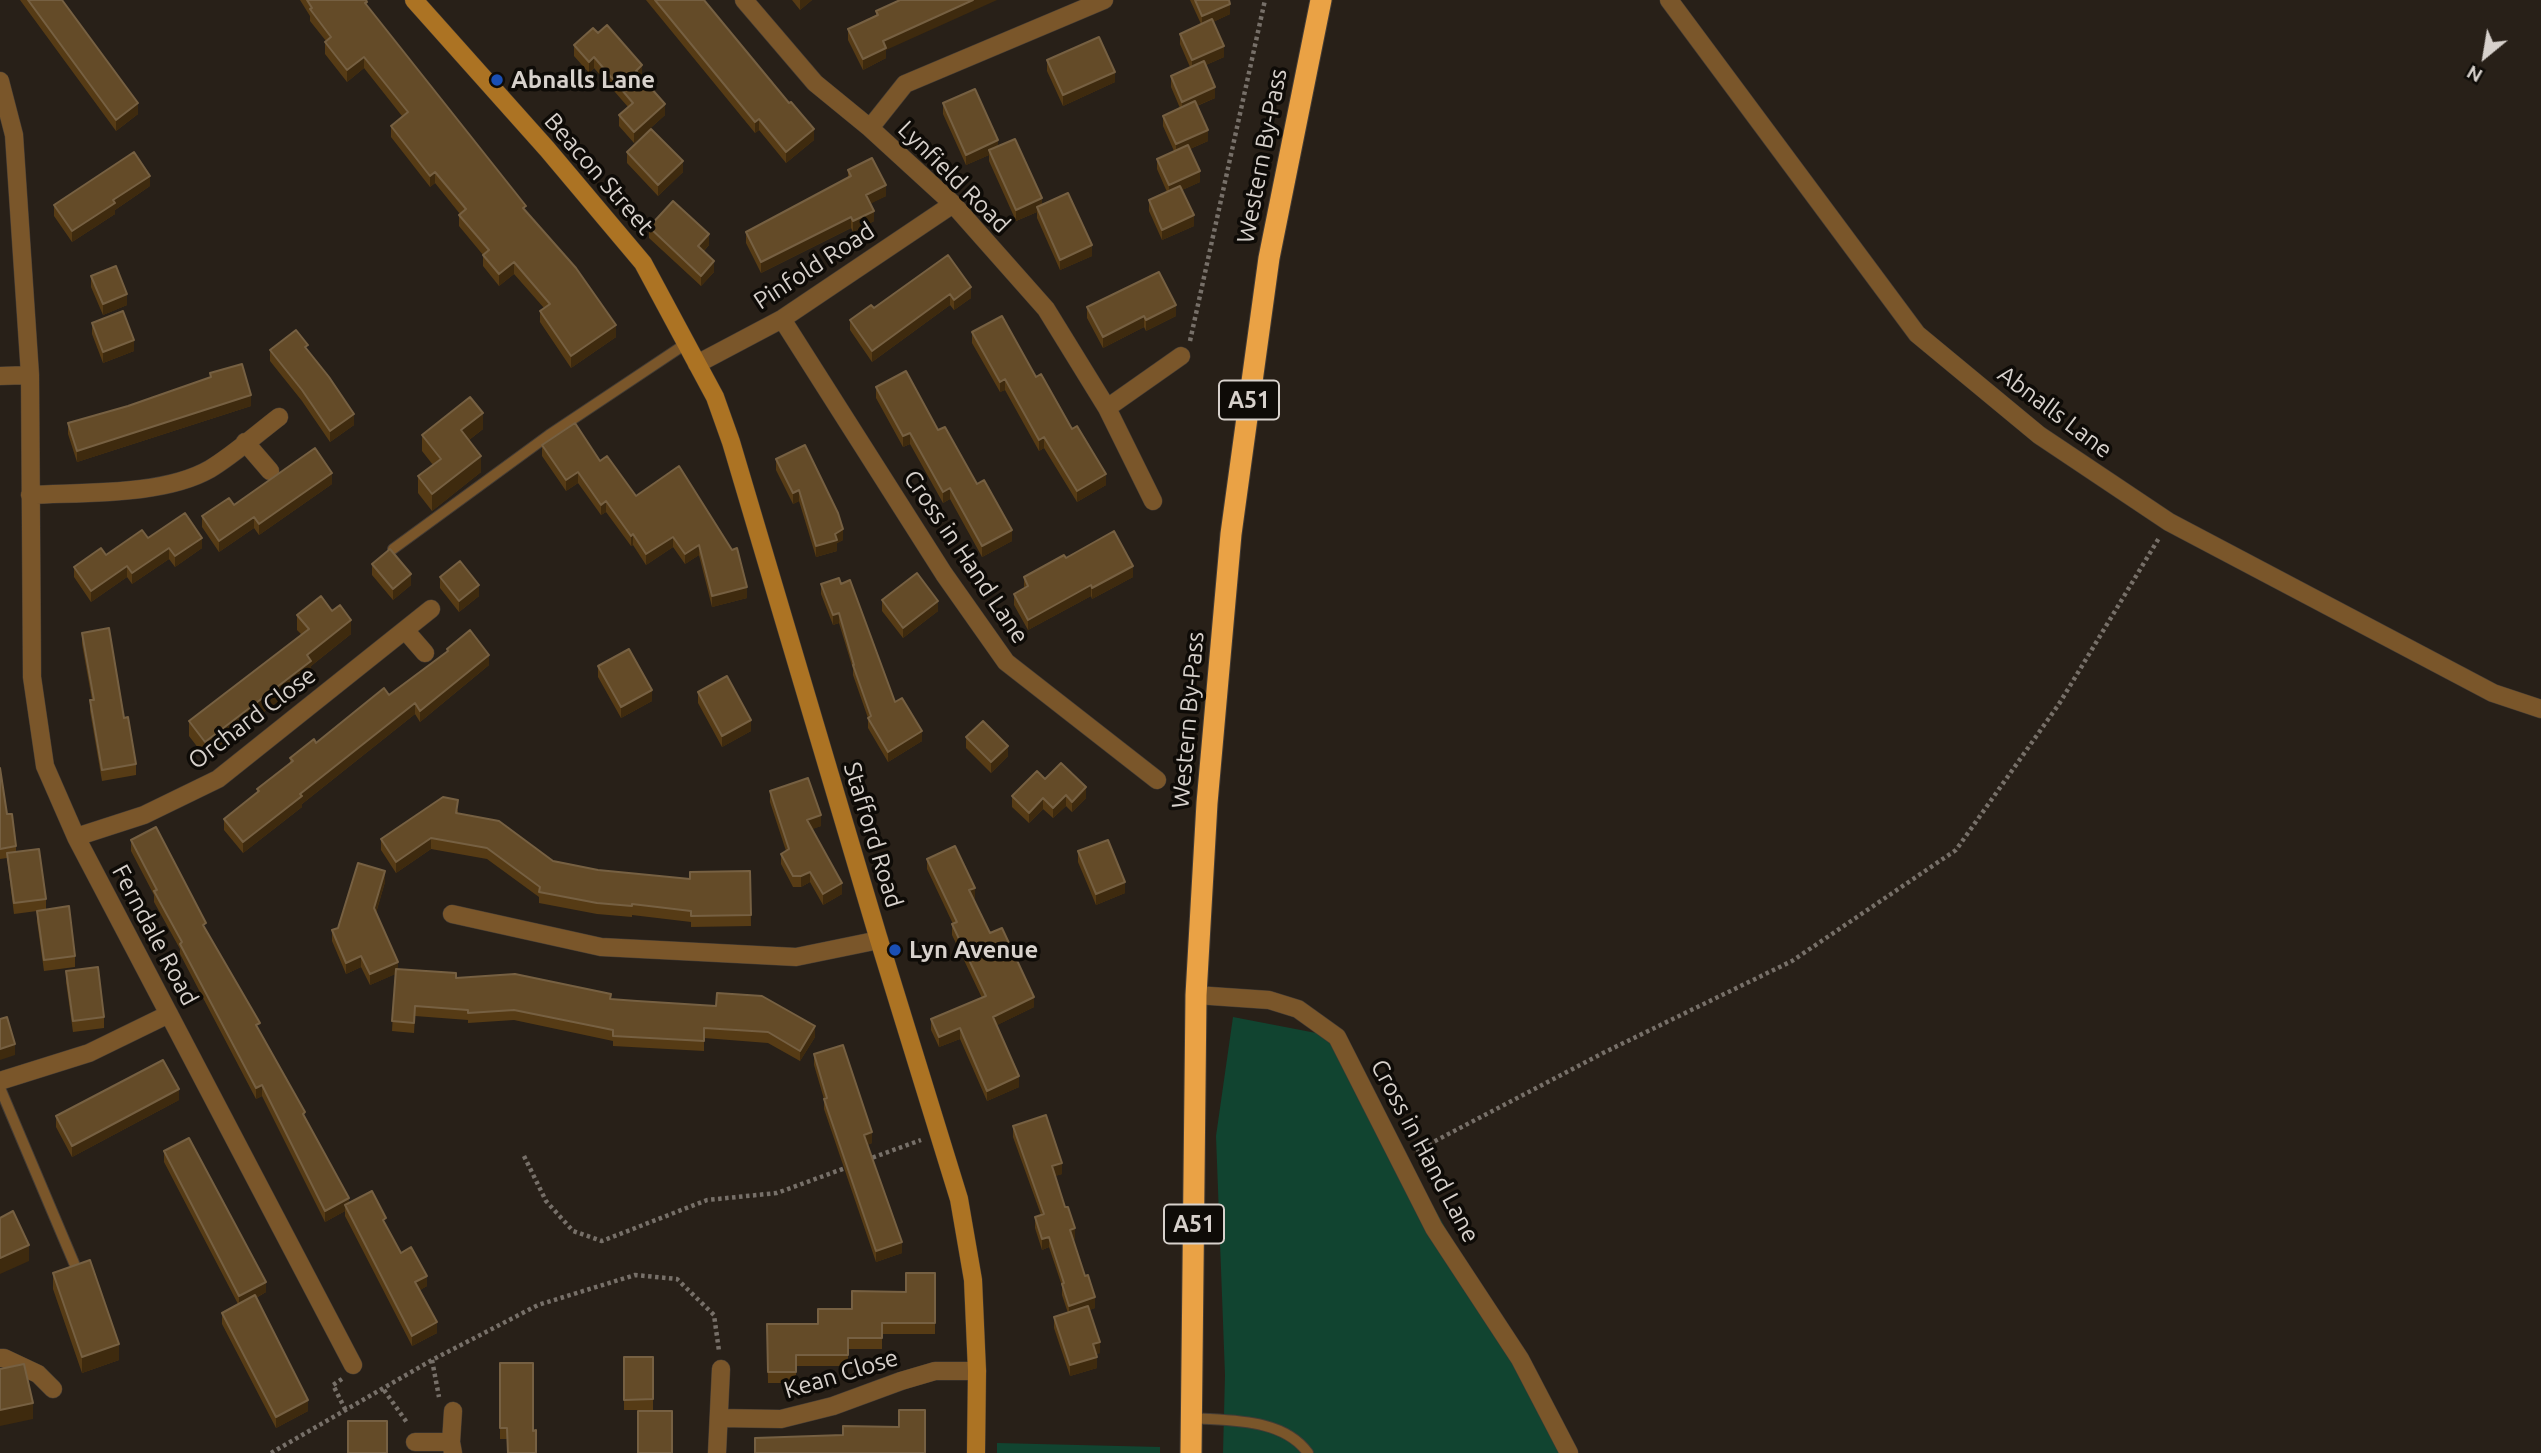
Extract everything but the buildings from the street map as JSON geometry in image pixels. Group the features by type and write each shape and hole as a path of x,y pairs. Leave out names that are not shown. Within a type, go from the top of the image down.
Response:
{"highway":[{"name":"Western By-Pass","path":"1191,1453 1196,995 1207,803 1231,534 1269,258 1321,0"}],"street":[{"name":"Beacon Street","path":"414,0 547,149 643,263 697,364"},
{"name":"Lynfield Road","path":"744,0 814,83 870,128 953,204 1046,309 1107,408 1153,501"},
{"path":"870,128 905,84 1104,0"},
{"name":"Abnalls Lane","path":"1669,0 1917,334 2039,435 2169,522 2493,693 2541,709"},
{"name":"Ferndale Road","path":"0,81 14,135 30,375 32,677 45,766 76,837 353,1365"},
{"name":"Pinfold Road","path":"697,364 782,319 953,204"},
{"name":"Cross in Hand Lane","path":"782,319 944,574 1006,662 1157,780"},
{"path":"1107,408 1181,356"},
{"name":"Stafford Road","path":"697,364 715,397 731,442 959,1199 973,1280 977,1371 976,1453"},
{"path":"0,376 30,375"},
{"path":"30,495 133,490 170,484 209,469 279,417"},
{"path":"245,442 270,471"},
{"name":"Orchard Close","path":"76,837 144,814 218,779 431,609"},
{"path":"405,630 425,653"},
{"path":"452,914 601,947 796,957 879,940"},
{"name":"Cross in Hand Lane","path":"1196,995 1269,1000 1298,1009 1337,1037 1433,1228 1520,1359 1569,1453"},
{"path":"0,1082 89,1053 169,1014"},
{"path":"0,1359 4,1358 38,1374 53,1389"},
{"path":"717,1453 721,1369"},
{"name":"Kean Close","path":"719,1418 781,1419 833,1406 935,1371 977,1371"},
{"path":"418,1442 452,1447 453,1411"}],"lane":[{"path":"393,549 549,435 687,343"},
{"path":"0,1088 74,1263"},
{"path":"1192,1418 1261,1423 1300,1442 1308,1453"}],"path":[{"path":"1181,356 1191,338 1265,0"},
{"path":"1400,1160 1603,1053 1792,961 1956,849 2059,704 2169,522"},
{"path":"864,1161 939,1133"},
{"path":"524,1156 546,1201 573,1231 602,1241 707,1200 777,1193 852,1165"},
{"path":"271,1453 432,1360 538,1305 635,1275 677,1279 714,1315 721,1369"},
{"path":"346,1412 333,1385 347,1376 353,1365"},
{"path":"384,1390 418,1442"}],"green space":[{"path":"1233,1017 1337,1037 1529,1375 1569,1453 1223,1453 1225,1375 1216,1136"},
{"path":"997,1443 1160,1447 1160,1453 997,1453"}],"place":[{"name":"Abnalls Lane","path":"497,80"},
{"name":"Lyn Avenue","path":"895,950"}]}
